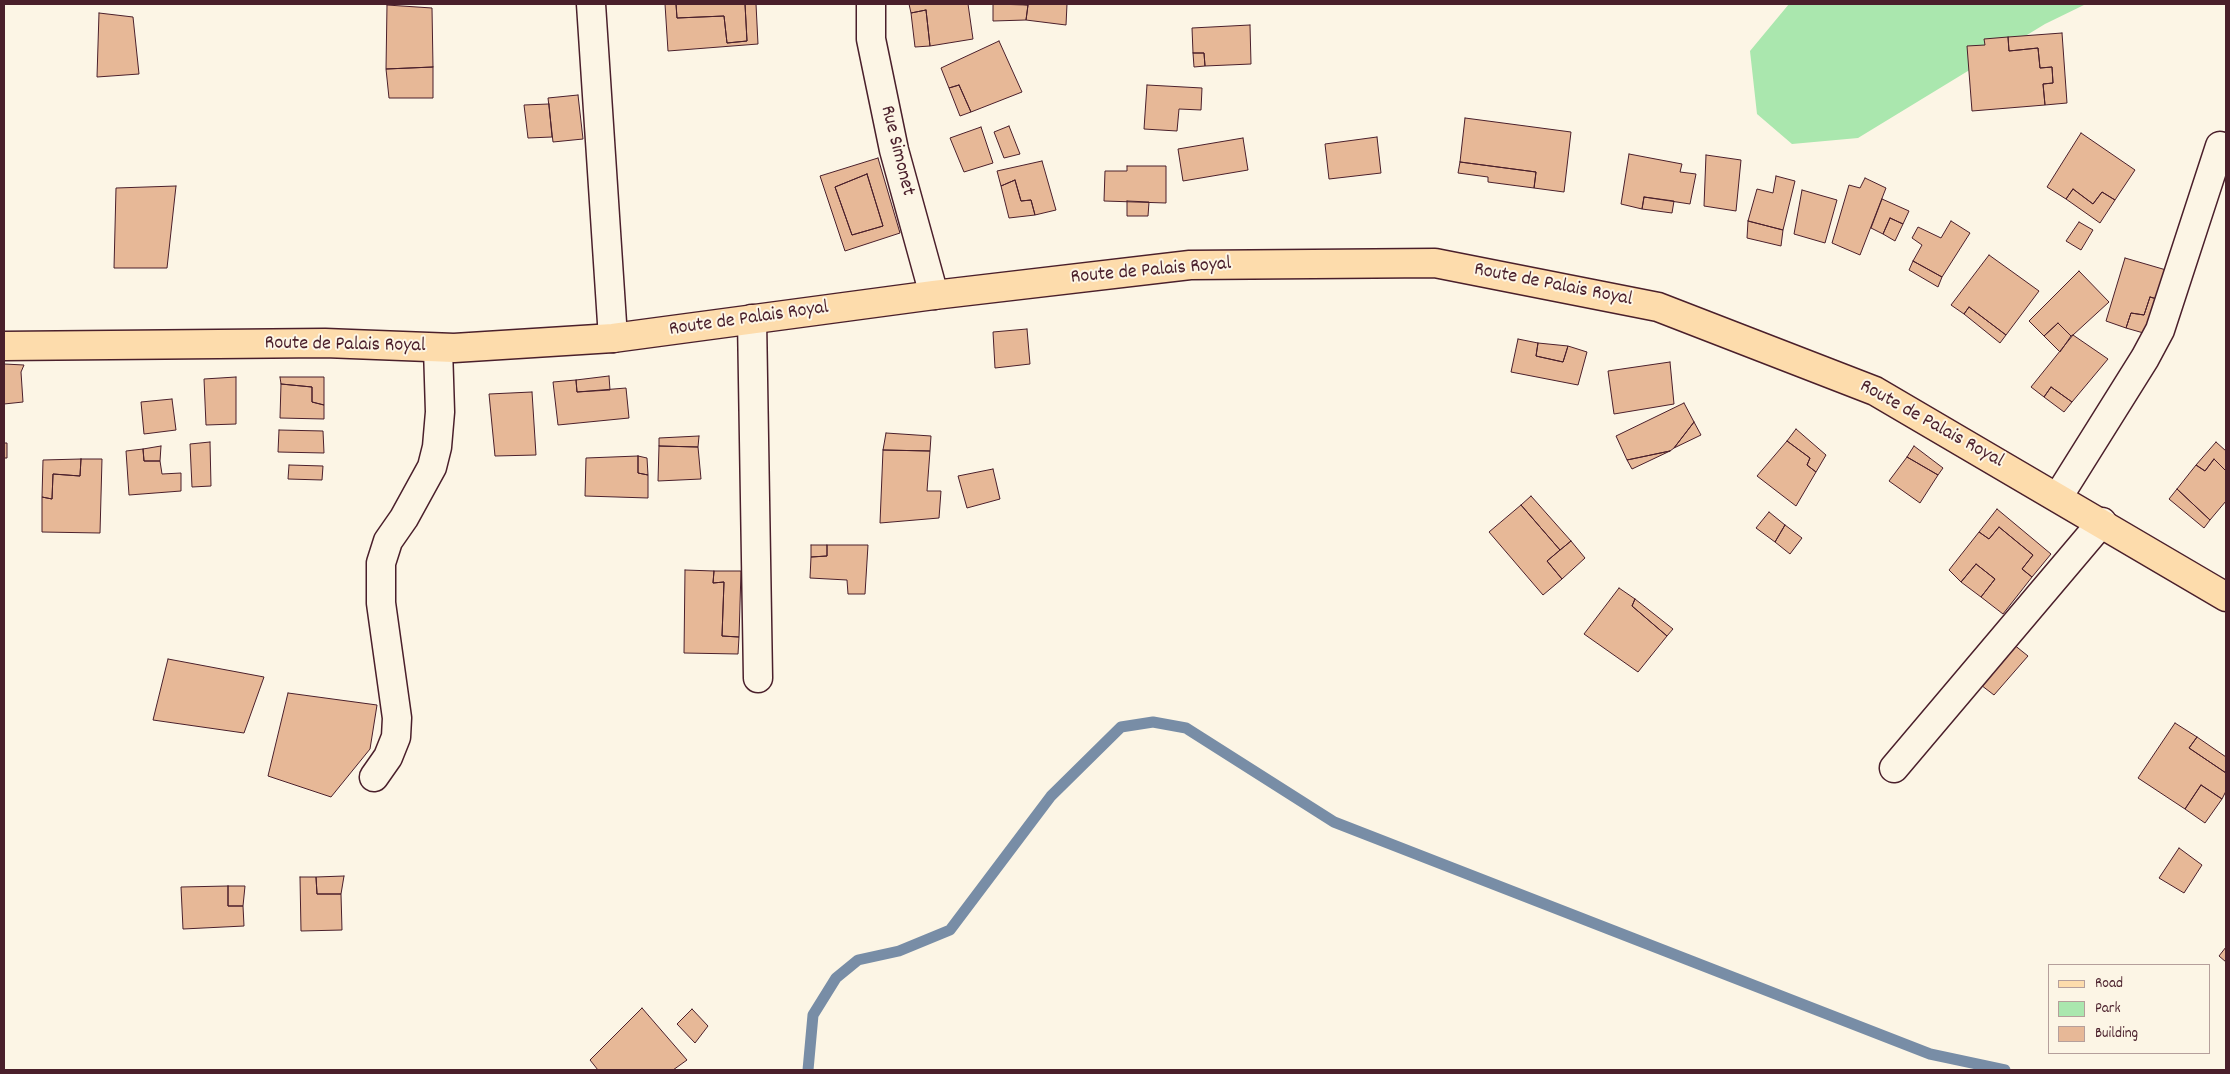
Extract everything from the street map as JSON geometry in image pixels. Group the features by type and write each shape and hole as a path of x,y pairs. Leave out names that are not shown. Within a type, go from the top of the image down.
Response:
{"main road":[{"name":"Route de Palais Royal","path":"4,346 325,343 438,348 613,338 934,295 1190,265 1435,263 1658,307 1875,390 2102,522 2226,597"}],"street":[{"path":"591,4 613,338"},
{"name":"Rue Simonet","path":"871,4 870,39 892,141 934,295"},
{"path":"2058,497 2145,358 2160,330 2220,146"},
{"path":"752,319 758,678"},
{"path":"374,777 388,757 396,737 397,718 381,603 381,563 388,541 404,518 432,467 440,412 438,348"},
{"path":"1894,768 2102,522"}],"green space":[{"path":"1789,4 2086,4 2045,24 1858,138 1792,144 1757,114 1750,51"}],"building":[{"path":"665,4 676,4 677,18 724,16 727,43 747,41 745,4 756,4 758,44 668,51"},
{"path":"676,4 745,4 747,41 727,43 724,16 677,18"},
{"path":"909,4 968,4 973,39 930,46 926,10 911,13"},
{"path":"993,4 1028,5 1026,20 993,21"},
{"path":"1018,4 1067,4 1066,25 1026,20 1028,5"},
{"path":"387,5 432,8 433,67 386,69"},
{"path":"926,10 930,46 915,47 911,13"},
{"path":"99,13 133,17 139,74 97,77"},
{"path":"1250,25 1251,64 1205,66 1204,53 1193,53 1192,28"},
{"path":"2062,33 2067,103 2045,105 2043,84 2053,83 2052,67 2040,68 2038,48 2009,51 2008,37"},
{"path":"2008,37 2009,51 2038,48 2040,68 2052,67 2053,83 2043,84 2045,105 1972,111 1967,46 1985,45 1984,39"},
{"path":"999,41 1022,92 971,112 959,85 949,88 941,68"},
{"path":"1193,53 1204,53 1205,66 1194,67"},
{"path":"433,67 433,98 389,98 386,69"},
{"path":"959,85 971,112 960,116 949,88"},
{"path":"1147,85 1202,88 1201,110 1179,109 1177,131 1144,129"},
{"path":"578,95 583,139 553,142 548,98"},
{"path":"549,104 552,137 528,138 524,105"},
{"path":"1465,118 1571,132 1564,192 1534,188 1536,172 1460,162"},
{"path":"1009,126 1020,154 1004,158 994,132"},
{"path":"981,127 993,163 964,172 950,138"},
{"path":"2081,133 2135,170 2115,200 2102,192 2093,204 2073,189 2066,199 2047,187"},
{"path":"1377,137 1381,173 1329,179 1325,144"},
{"path":"1243,138 1248,170 1183,181 1178,149"},
{"path":"1629,154 1682,164 1680,172 1696,174 1690,204 1644,197 1642,209 1621,204"},
{"path":"1706,155 1741,160 1736,211 1704,206"},
{"path":"878,158 900,233 845,251 820,176","holes":["867,174 883,226 852,235 835,187"]},
{"path":"1042,161 1056,210 1035,215 1031,200 1021,201 1015,180 1001,186 997,171"},
{"path":"1460,162 1536,172 1534,188 1488,182 1488,177 1458,173"},
{"path":"1127,166 1166,166 1166,203 1104,201 1105,171 1127,171"},
{"path":"867,174 883,226 852,235 835,187"},
{"path":"1776,176 1795,181 1783,230 1748,221 1757,189 1773,193"},
{"path":"1865,178 1886,188 1860,255 1832,243 1849,185 1860,188"},
{"path":"1015,180 1021,201 1031,200 1035,215 1009,218 1001,186"},
{"path":"176,186 167,268 114,268 116,188"},
{"path":"2073,189 2093,204 2102,192 2115,200 2100,223 2066,199"},
{"path":"1802,190 1837,200 1825,243 1794,234"},
{"path":"1644,197 1674,201 1672,213 1642,209"},
{"path":"1882,199 1909,211 1903,224 1890,218 1883,234 1871,228"},
{"path":"1127,201 1149,202 1148,216 1127,216"},
{"path":"1890,218 1903,224 1895,241 1883,234"},
{"path":"1748,221 1783,230 1781,246 1747,238"},
{"path":"1951,221 1970,233 1942,277 1913,261 1922,245 1912,238 1918,227 1941,238"},
{"path":"2079,222 2093,230 2081,250 2066,241"},
{"path":"1989,255 2039,291 2006,335 1969,307 1964,314 1951,305"},
{"path":"2125,258 2173,272 2164,301 2150,297 2144,315 2131,313 2126,328 2106,321"},
{"path":"1913,261 1942,277 1938,287 1909,270"},
{"path":"2079,271 2109,302 2073,335 2071,336 2058,323 2044,336 2029,321"},
{"path":"2150,297 2164,301 2154,336 2126,328 2131,313 2144,315"},
{"path":"1969,307 2006,335 2000,343 1964,314"},
{"path":"2058,323 2071,336 2060,352 2044,336"},
{"path":"1027,329 1030,364 995,368 993,332"},
{"path":"2073,335 2108,359 2072,402 2051,387 2044,397 2031,387"},
{"path":"1518,339 1538,343 1536,356 1563,362 1568,346 1587,352 1578,385 1511,372"},
{"path":"1538,343 1568,346 1563,362 1536,356"},
{"path":"1670,362 1674,404 1614,414 1608,371"},
{"path":"4,364 24,365 21,372 23,402 4,404"},
{"path":"609,376 610,390 577,392 576,380"},
{"path":"236,377 236,424 206,425 204,379"},
{"path":"280,377 324,377 324,405 312,402 312,387 281,384"},
{"path":"576,380 577,392 626,388 629,418 558,425 553,382"},
{"path":"281,384 312,387 312,402 324,405 324,419 280,418"},
{"path":"2051,387 2072,402 2064,412 2044,397"},
{"path":"532,392 536,455 495,456 489,394"},
{"path":"172,399 176,430 144,434 141,402"},
{"path":"1684,403 1694,422 1674,448 1670,451 1627,460 1616,436"},
{"path":"1694,422 1701,435 1674,448"},
{"path":"1796,429 1826,455 1816,472 1807,465 1810,458 1787,441"},
{"path":"279,430 323,431 324,453 278,452"},
{"path":"886,433 931,436 930,451 883,450"},
{"path":"699,436 698,447 659,446 659,438"},
{"path":"1787,441 1810,458 1807,465 1816,472 1796,506 1757,476"},
{"path":"210,442 211,486 192,487 190,444"},
{"path":"2216,442 2226,451 2226,471 2214,459 2205,471 2196,465"},
{"path":"4,443 7,443 7,458 4,458"},
{"path":"161,446 160,461 144,461 143,449"},
{"path":"659,446 698,447 701,479 658,481"},
{"path":"1914,446 1943,468 1938,475 1907,457"},
{"path":"143,449 144,461 160,461 162,474 181,473 181,491 129,495 126,451"},
{"path":"883,450 930,451 927,491 941,491 939,518 880,523"},
{"path":"1670,451 1632,469 1627,460"},
{"path":"638,456 647,458 648,475 638,473"},
{"path":"638,456 638,473 648,475 648,498 585,496 586,458"},
{"path":"1907,457 1938,475 1920,503 1889,481"},
{"path":"81,459 102,459 100,533 42,532 42,497 52,499 53,474 80,476"},
{"path":"81,459 80,476 53,474 52,499 42,497 43,460"},
{"path":"2214,459 2226,471 2226,501 2210,520 2177,489 2196,465 2205,471"},
{"path":"289,465 323,466 322,480 288,479"},
{"path":"993,469 1000,499 967,508 958,476"},
{"path":"2177,489 2210,520 2204,528 2169,499"},
{"path":"1531,496 1571,541 1560,550 1521,505"},
{"path":"1521,505 1560,550 1547,561 1562,579 1543,595 1489,532"},
{"path":"1997,509 2051,554 2032,577 2022,569 2033,555 1999,527 1989,539 1979,532"},
{"path":"1769,512 1785,525 1775,542 1756,528"},
{"path":"1785,525 1802,538 1790,554 1775,542"},
{"path":"1999,527 2033,555 2022,569 2032,577 2003,614 1981,597 1995,579 1976,564 1961,582 1949,570 1979,532 1989,539"},
{"path":"1571,541 1585,558 1562,579 1547,561"},
{"path":"811,545 827,545 827,556 811,557"},
{"path":"827,545 868,545 865,594 848,594 847,580 810,578 811,557 827,556"},
{"path":"1976,564 1995,579 1981,597 1961,582"},
{"path":"685,570 714,571 713,583 724,582 722,636 739,637 738,654 684,653"},
{"path":"714,571 741,571 739,637 722,636 724,582 713,583"},
{"path":"1619,588 1635,599 1632,606 1667,636 1638,672 1584,634"},
{"path":"1635,599 1673,629 1667,636 1632,606"},
{"path":"2008,640 2028,656 1994,695 1977,682"},
{"path":"168,659 264,677 244,733 153,720"},
{"path":"288,693 377,705 370,749 331,797 268,776"},
{"path":"2175,723 2197,737 2189,748 2226,773 2226,791 2222,799 2201,785 2185,809 2138,778"},
{"path":"2197,737 2226,757 2226,773 2189,748"},
{"path":"2201,785 2222,799 2205,823 2185,809"},
{"path":"2179,848 2202,865 2184,893 2159,878"},
{"path":"344,876 341,894 317,894 316,877"},
{"path":"300,877 316,877 317,894 341,894 342,930 301,931"},
{"path":"228,886 245,886 243,906 228,906"},
{"path":"228,886 228,906 243,906 244,926 183,929 181,887"},
{"path":"2226,947 2226,962 2219,956"},
{"path":"642,1008 687,1060 673,1070 598,1070 590,1060"},
{"path":"692,1009 708,1026 695,1043 677,1024"}],"waterway":[{"path":"808,1070 813,1015 836,978 858,960 899,951 950,930 1051,796 1121,727 1153,722 1186,728 1334,822 1930,1054 2005,1070"}]}
